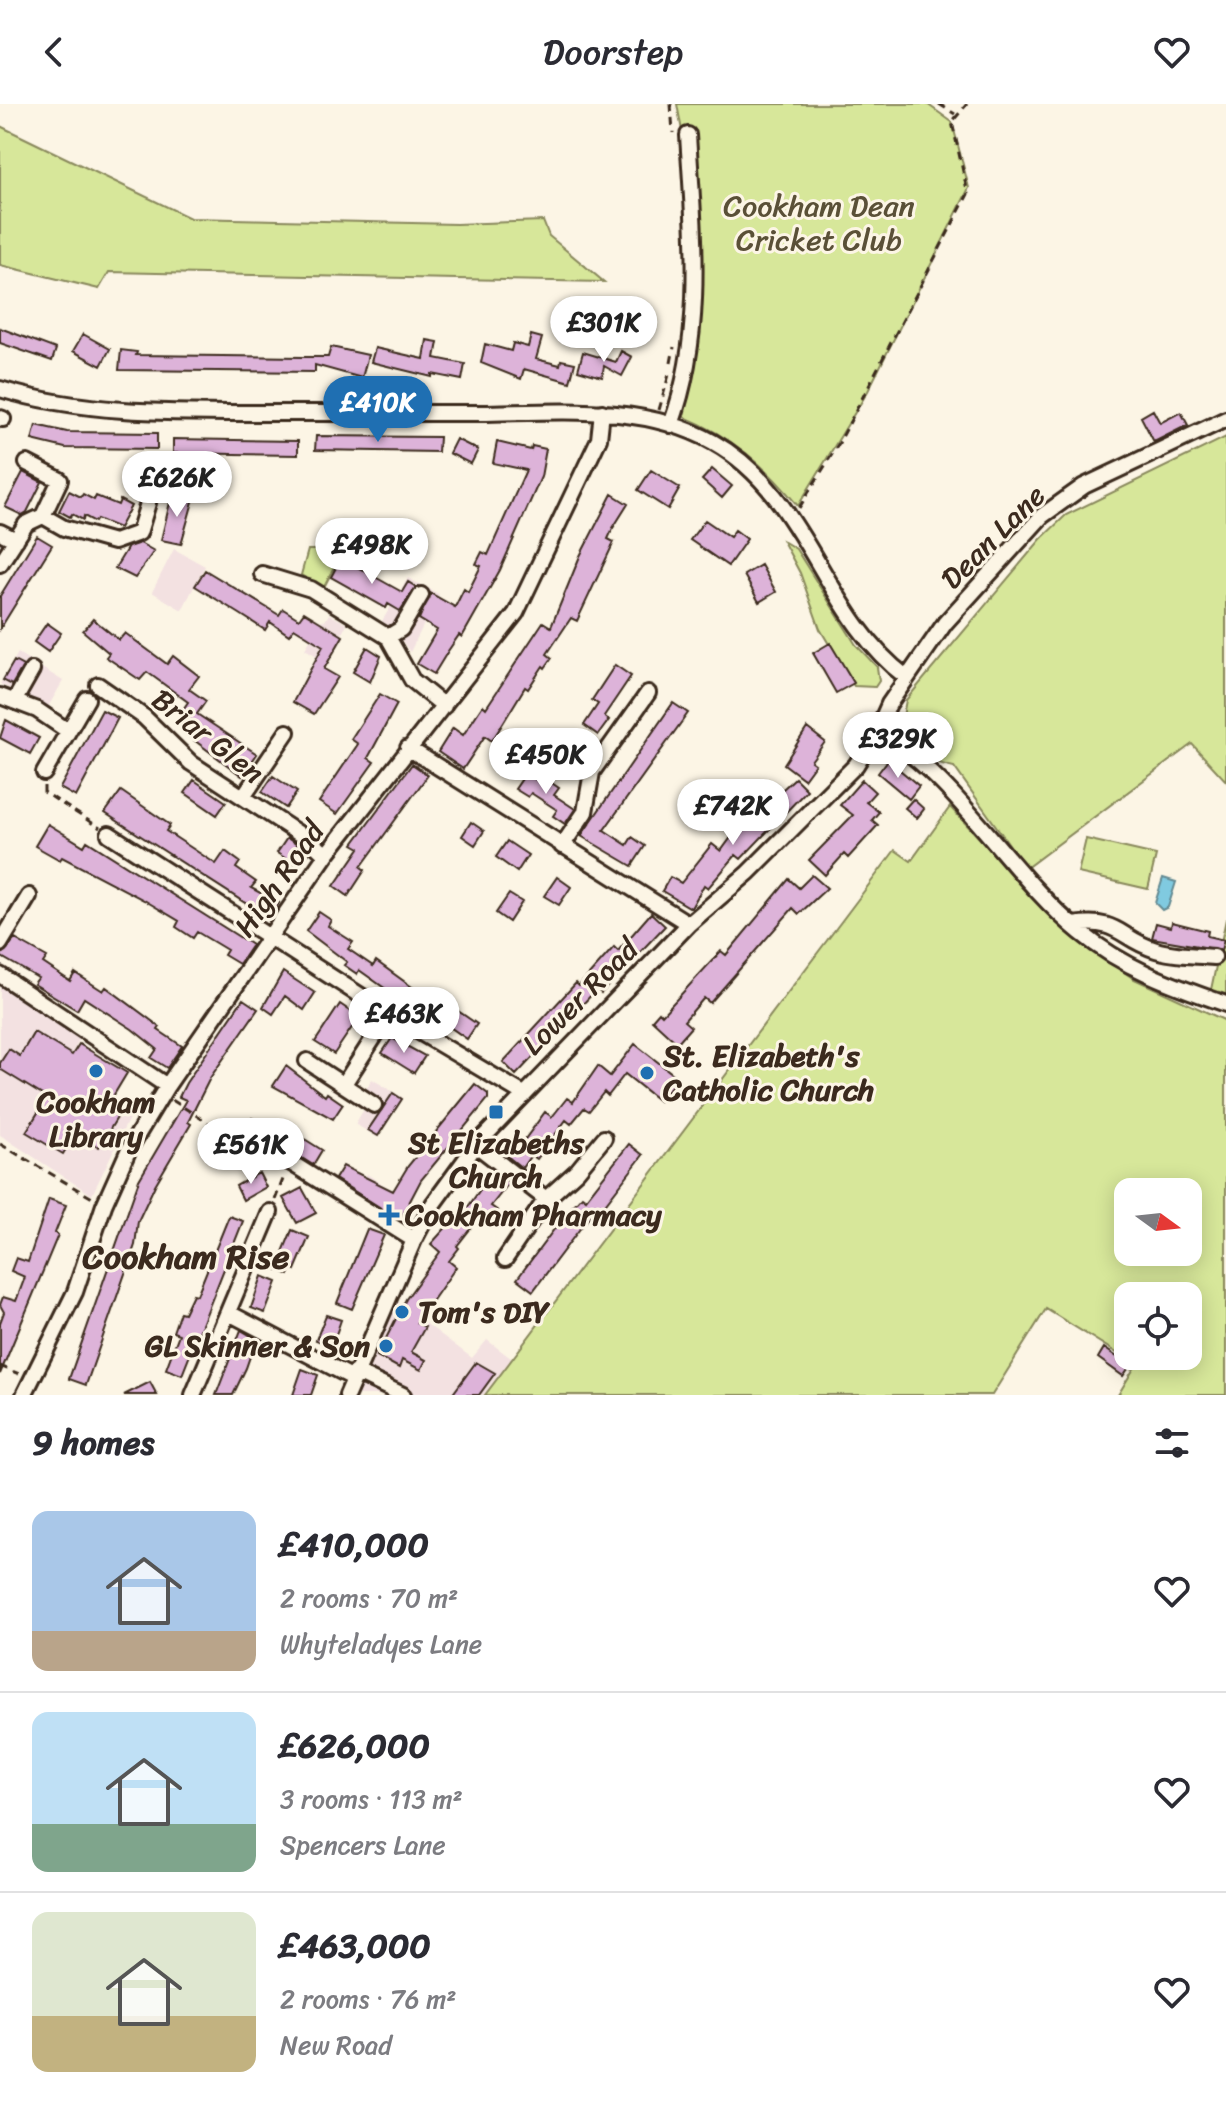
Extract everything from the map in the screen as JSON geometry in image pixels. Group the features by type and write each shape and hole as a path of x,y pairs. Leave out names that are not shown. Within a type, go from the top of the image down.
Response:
{"street":[{"path":"671,425 679,403 697,286 681,136"},
{"path":"0,389 40,400 112,410 195,413 602,412 671,425 713,442 755,474 792,518 856,625 883,660 906,677"},
{"name":"High Road","path":"24,1395 75,1292 104,1205 129,1149 165,1090 326,855 516,613 599,439 602,412"},
{"name":"Dean Lane","path":"906,677 945,623 1042,516 1084,486 1226,419"},
{"path":"0,564 26,524 43,516 60,480 27,463"},
{"path":"43,516 64,528 114,542 139,533 148,503"},
{"path":"0,532 16,540"},
{"path":"262,574 311,589 388,637 412,680 444,706"},
{"path":"388,637 401,629 421,595"},
{"path":"32,670 8,698 68,731"},
{"name":"Lower Road","path":"347,1395 414,1240 433,1204 476,1145 522,1093 689,924 748,873 856,765 906,677"},
{"name":"Briar Glen","path":"98,685 144,717 191,763 326,855"},
{"path":"562,846 585,812 592,772 648,693"},
{"path":"44,773 87,699"},
{"path":"877,731 893,740 962,805 1073,925 1146,976 1226,1004"},
{"path":"243,797 287,732"},
{"path":"408,748 689,924"},
{"path":"109,834 389,1014 522,1093"},
{"path":"0,944 29,896"},
{"path":"1073,925 1096,922 1113,926 1153,949 1214,957"},
{"path":"0,975 165,1090"},
{"path":"344,1084 389,1014"},
{"path":"307,1061 374,1105"},
{"path":"505,1259 546,1199 577,1171 604,1138"},
{"path":"476,1145 546,1199"},
{"path":"268,1154 414,1240"},
{"path":"186,1394 229,1313 271,1220"},
{"path":"229,1313 354,1375 403,1395"}],"path":[{"path":"671,104 681,136"},
{"path":"939,104 955,114"},
{"path":"792,518 839,443 968,194 952,122 955,114 967,104"},
{"path":"656,421 676,339"},
{"path":"44,773 44,792 109,834"},
{"path":"165,1090 268,1154"},
{"path":"0,1144 104,1205"},
{"path":"271,1220 286,1173 276,1166"},
{"path":"0,1366 32,1380"}],"shaded area":[{"path":"174,549 205,566 182,610 152,592"},
{"path":"408,578 439,594 410,652 396,632 382,621"},
{"path":"329,614 347,624 327,662 305,649"},
{"path":"18,653 63,681 48,707 0,684"},
{"path":"0,985 80,1038 62,1071 130,1116 92,1195 0,1135"},
{"path":"372,1079 403,1098 377,1137 355,1124 366,1106 359,1102"},
{"path":"367,1174 416,1206 401,1231 351,1198"},
{"path":"395,1300 472,1358 487,1340 512,1359 485,1395 357,1395"}],"green space":[{"name":"Cookham Dean Cricket Club","path":"677,104 927,104 952,122 969,188 868,391 798,506 773,477 732,442 682,416 703,293 692,285 687,158"},
{"path":"0,126 190,218 456,224 543,221 549,236 604,282 109,272 99,289 0,265"},
{"path":"1226,437 1226,781 1192,744 1026,868 954,767 929,759 912,746 904,726 906,700 1041,539 1066,515"},
{"path":"783,541 796,549 856,645 877,667 879,681 875,687 854,686 820,629 800,573"},
{"path":"308,550 336,550 338,560 323,589 301,575"},
{"path":"950,807 998,858 1118,968 1134,979 1226,1021 1226,1395 1118,1395 1133,1370 1202,1370 1202,1282 1114,1282 1114,1351 1046,1309 992,1395 485,1395 895,850 911,861"},
{"path":"1086,839 1156,855 1148,889 1078,873"},
{"path":"1226,919 1226,1004 1209,999"}],"water":[{"path":"1163,878 1176,882 1168,907 1162,910 1155,903"}],"building":[{"path":"0,328 56,349 52,361 0,343"},
{"path":"83,334 110,349 101,366 73,351"},
{"path":"531,335 542,338 536,359 560,365 561,360 575,363 570,382 524,369 521,379 481,363 485,344 511,351 513,343 528,347"},
{"path":"427,340 438,342 435,358 465,364 462,380 432,374 432,377 371,362 375,348 424,359"},
{"path":"331,347 368,355 362,378 315,365 315,372 119,370 121,350 137,352 136,355 328,357"},
{"path":"621,351 632,357 622,376 604,366 602,377 578,370 583,352 616,362"},
{"path":"1153,410 1160,423 1181,412 1188,425 1154,442 1141,417"},
{"path":"36,425 67,432 157,433 157,449 65,448 32,440"},
{"path":"316,436 439,437 438,452 315,450"},
{"path":"173,439 298,441 298,455 173,453"},
{"path":"456,439 478,450 471,464 449,453"},
{"path":"497,442 531,450 532,446 546,449 541,477 500,570 462,637 459,635 434,674 417,664 437,630 419,619 430,593 455,607 464,589 468,592 481,566 476,564 482,552 488,555 526,470 493,463"},
{"path":"712,469 732,486 722,498 702,480"},
{"path":"651,470 680,488 668,509 638,490"},
{"path":"23,472 42,482 27,512 22,515 5,507"},
{"path":"69,491 94,500 96,496 118,505 120,500 131,506 119,528 84,516 83,520 72,514 70,517 59,511"},
{"path":"172,494 194,498 181,544 161,540"},
{"path":"612,494 628,504 608,539 614,542 577,621 571,618 547,654 552,658 545,668 543,666 528,689 525,687 492,741 485,736 463,769 438,752 453,728 463,735 483,705 486,708 543,622 551,627 580,556"},
{"path":"705,520 730,537 735,530 747,539 728,566 690,540"},
{"path":"37,536 52,545 0,629 0,596"},
{"path":"140,543 154,551 135,578 115,568 128,547"},
{"path":"341,558 402,592 408,582 416,587 400,611 388,604 386,608 331,577"},
{"path":"761,565 776,592 759,602 744,575"},
{"path":"205,570 279,615 283,609 299,619 304,612 343,636 324,669 338,677 314,714 293,702 323,646 294,628 289,635 270,622 265,630 195,586"},
{"path":"93,619 119,640 125,633 167,664 173,656 199,676 189,689 206,701 197,714 257,754 242,776 190,737 197,728 179,715 188,702 147,672 140,680 106,657 109,653 83,631"},
{"path":"47,623 61,633 48,652 34,642"},
{"path":"830,643 854,683 836,693 813,653"},
{"path":"367,647 381,656 370,682 353,672"},
{"path":"14,661 23,666 12,685 3,680"},
{"path":"615,665 631,676 604,716 609,720 598,735 584,725 598,704 592,700"},
{"path":"380,694 397,704 368,758 374,762 337,814 319,802 358,744 351,739"},
{"path":"673,703 688,713 604,830 627,845 632,837 645,846 632,866 581,836"},
{"path":"102,710 118,718 76,797 60,788"},
{"path":"6,720 39,738 30,754 0,738"},
{"path":"807,728 825,742 811,761 815,764 804,779 784,764"},
{"path":"888,760 919,786 909,799 878,773"},
{"path":"412,764 428,775 361,867 365,870 348,896 334,886 360,848 353,844"},
{"path":"526,773 542,784 546,779 559,788 554,795 575,809 565,824 553,816 557,810 531,793 528,797 515,789"},
{"path":"273,776 297,792 286,808 262,792"},
{"path":"795,778 807,790 741,859 736,855 708,888 704,885 691,908 662,891 670,877 681,883 712,844 721,851 735,832 740,836 759,811"},
{"path":"194,780 226,802 217,815 185,793"},
{"path":"862,780 875,792 866,802 879,812 872,820 878,825 848,858 844,854 825,875 809,860 853,815 840,805"},
{"path":"121,791 170,825 166,831 216,864 225,851 240,862 236,868 256,882 251,888 279,903 270,919 105,813"},
{"path":"913,799 924,809 917,818 905,808"},
{"path":"471,822 484,831 475,845 462,836"},
{"path":"48,824 84,846 87,841 252,945 239,964 224,955 227,950 197,932 193,938 176,927 179,921 144,900 35,846"},
{"path":"287,838 309,853 299,867 277,853"},
{"path":"507,841 528,855 517,872 496,857"},
{"path":"812,875 827,888 799,914 793,908 710,1003 704,998 684,1021 691,1027 677,1043 652,1020 659,1012 662,1015 721,951 726,955 789,879 799,888"},
{"path":"557,877 571,887 559,905 544,896"},
{"path":"509,894 522,902 509,922 496,913"},
{"path":"319,912 331,920 328,926 353,942 348,949 373,966 376,961 448,1013 452,1007 477,1024 467,1039 434,1016 431,1021 359,970 357,974 344,965 347,962 306,931"},
{"path":"651,913 665,926 601,993 597,989 516,1075 503,1062 576,983 579,986 614,947 618,951"},
{"path":"1172,922 1208,931 1207,936 1224,940 1221,950 1152,938 1156,923 1171,927"},
{"path":"15,939 47,957 43,963 70,981 75,973 103,991 106,987 160,1027 158,1030 182,1046 167,1068 151,1058 157,1049 132,1029 84,998 77,1010 34,984 38,978 0,956"},
{"path":"283,972 315,993 304,1010 285,996 273,1014 263,1007"},
{"path":"243,999 258,1009 210,1078 188,1122 191,1124 138,1221 135,1245 86,1385 69,1379 139,1180 186,1100 179,1097 186,1083"},
{"path":"340,1004 359,1017 334,1054 315,1042"},
{"path":"34,1032 72,1055 79,1044 127,1073 106,1108 118,1116 99,1147 84,1138 81,1142 73,1137 63,1154 26,1132 47,1098 0,1069 0,1063 9,1049 20,1056"},
{"path":"392,1038 425,1056 414,1073 382,1053"},
{"path":"635,1044 678,1078 659,1101 625,1074 608,1096 604,1092 589,1111 584,1108 571,1124 566,1120 537,1159 531,1155 522,1168 507,1156 514,1147 517,1150 545,1112 552,1117 567,1098 573,1102 598,1066 610,1076"},
{"path":"286,1066 325,1096 327,1093 343,1104 333,1119 273,1086"},
{"path":"475,1084 488,1094 488,1099 421,1180 400,1220 335,1179 343,1166 393,1191 408,1166"},
{"path":"393,1093 402,1099 378,1136 368,1130"},
{"path":"252,1118 267,1127 258,1141 243,1132"},
{"path":"295,1133 322,1150 313,1165 286,1148"},
{"path":"629,1144 643,1155 603,1207 599,1205 582,1226 533,1291 517,1279 564,1216 582,1196 586,1199"},
{"path":"493,1171 509,1183 491,1206 498,1211 487,1226 478,1219 457,1246 459,1248 449,1261 456,1267 417,1323 425,1327 411,1352 426,1360 421,1370 402,1360 399,1368 377,1356 406,1299 440,1252 431,1244 460,1212 463,1214"},
{"path":"259,1173 266,1187 243,1200 236,1186"},
{"path":"302,1188 316,1213 297,1223 283,1198"},
{"path":"49,1199 66,1205 55,1233 58,1235 0,1374 0,1323 4,1312 0,1305 3,1297 16,1301 25,1277 11,1271 16,1258 28,1262"},
{"path":"229,1216 243,1221 182,1375 166,1369 179,1334 173,1332 180,1312 184,1313 193,1294 197,1295"},
{"path":"367,1229 384,1235 352,1309 337,1303"},
{"path":"292,1230 309,1237 295,1270 292,1268 289,1275 276,1269"},
{"path":"262,1276 277,1282 265,1313 251,1308"},
{"path":"326,1315 341,1320 332,1346 316,1340"},
{"path":"241,1330 256,1339 246,1368 233,1395 216,1395"},
{"path":"1104,1348 1114,1355 1114,1370 1098,1358"},
{"path":"476,1362 495,1373 479,1395 452,1395"},
{"path":"302,1369 318,1375 311,1395 293,1395"},
{"path":"150,1382 157,1395 124,1395"}],"place":[{"name":"Cookham Library","path":"96,1071"},
{"name":"St. Elizabeth's Catholic Church","path":"647,1073"},
{"name":"St Elizabeths Church","path":"496,1112"},
{"name":"Cookham Pharmacy","path":"389,1215"},
{"name":"Tom's DIY","path":"402,1312"},
{"name":"GL Skinner & Son","path":"386,1346"}],"district":[{"name":"Cookham Rise","path":"186,1256"}]}
